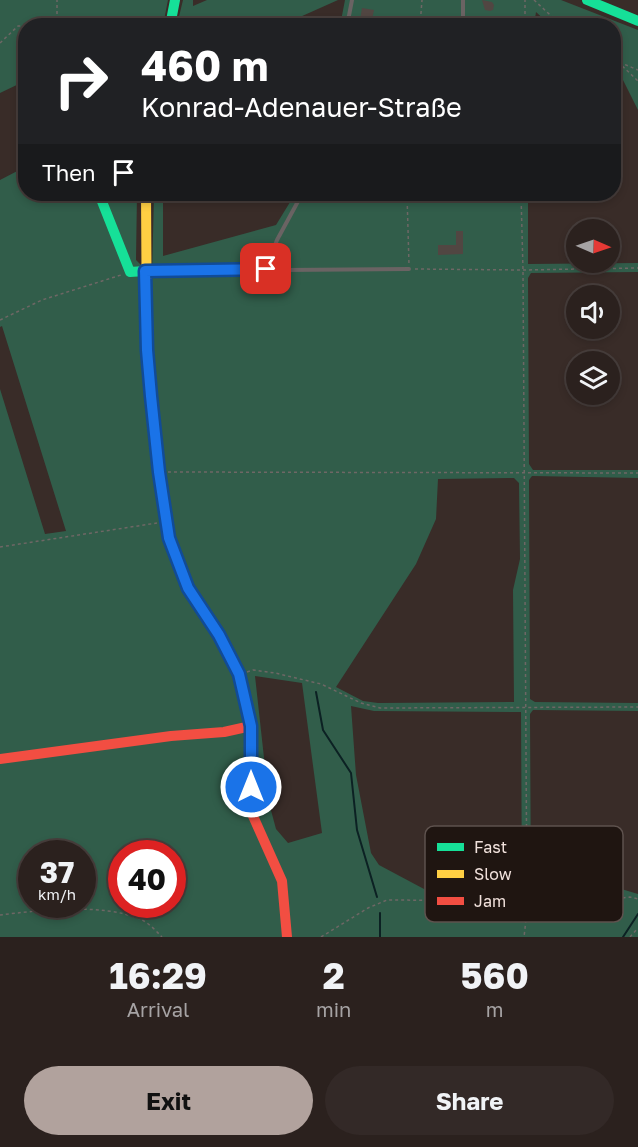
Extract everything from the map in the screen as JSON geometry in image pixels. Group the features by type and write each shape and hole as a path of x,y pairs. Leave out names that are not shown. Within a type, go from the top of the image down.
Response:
{"street":[{"path":"172,18 176,0"},
{"path":"587,0 638,21"},
{"path":"102,201 130,272 145,271"},
{"path":"146,201 147,350 159,472 169,538 188,588 219,635 239,674 251,726 253,816 282,881 287,937"},
{"path":"0,759 171,736 224,732 251,726"}],"lane":[{"path":"348,18 352,0"},
{"path":"463,0 463,18"},
{"path":"266,269 277,240 298,201"},
{"path":"145,271 409,269"}],"path":[{"path":"57,0 57,18"},
{"path":"421,18 422,0"},
{"path":"525,0 525,18"},
{"path":"534,0 553,18"},
{"path":"0,43 18,26"},
{"path":"621,63 638,70"},
{"path":"621,65 638,81"},
{"path":"408,201 409,269 638,268"},
{"path":"521,201 526,826"},
{"path":"0,320 42,300 130,272"},
{"path":"159,472 638,473"},
{"path":"0,547 167,522"},
{"path":"239,674 253,670 286,675 321,684 361,704 380,708 638,707"},
{"path":"623,898 638,899"},
{"path":"321,937 368,908 387,900 425,900"},
{"path":"0,915 66,909 124,914 143,920 162,937"},
{"path":"524,937 525,922"},
{"path":"630,937 638,928"}],"green space":[{"path":"0,0 168,0 164,18 18,18 18,84 0,93"},
{"path":"183,0 193,0 193,6 207,0 338,0 298,18 179,18"},
{"path":"345,0 561,0 607,18 542,18 536,12 535,18 342,18"},
{"path":"621,23 638,30 638,110 621,76"},
{"path":"18,171 18,201 137,201 136,260 152,276 154,201 163,201 163,256 276,225 291,201 528,201 528,264 566,264 566,273 531,273 528,278 529,464 533,470 638,470 638,478 532,476 529,480 530,699 535,702 638,703 638,711 533,710 530,714 531,826 522,826 521,712 374,711 351,706 356,775 371,853 379,865 425,890 425,922 623,922 623,890 638,894 638,937 0,937 0,389 45,534 66,531 2,326 0,327 0,180","holes":["514,478 519,483 520,559 513,590 514,702 378,703 363,701 336,687 416,564 436,519 438,479","255,676 302,683 322,833 288,843 276,829 269,803"]},
{"path":"620,263 638,263 638,272 620,272"}],"building":[{"path":"482,0 492,2 493,10 485,10"},
{"path":"362,8 374,10 372,18 360,18"},
{"path":"456,231 463,231 463,254 438,255 438,245 456,245"}],"waterway":[{"path":"316,692 323,730 351,773 357,830 377,897"},
{"path":"380,913 380,937"},
{"path":"623,937 638,914"}],"traffic: fast":[{"path":"172,18 175,0"},
{"path":"587,0 638,21"},
{"path":"102,201 130,272 145,271"}],"traffic: slow":[{"path":"146,201 147,350 158,473 169,538 188,588 217,632"}],"traffic: jam":[{"path":"217,632 239,674 251,726 253,816 282,881 287,937"},
{"path":"0,759 171,736 224,732 251,726"}],"route":[{"path":"251,787 251,726 239,674 219,635 188,588 169,538 151,396 145,271 266,269"}]}
